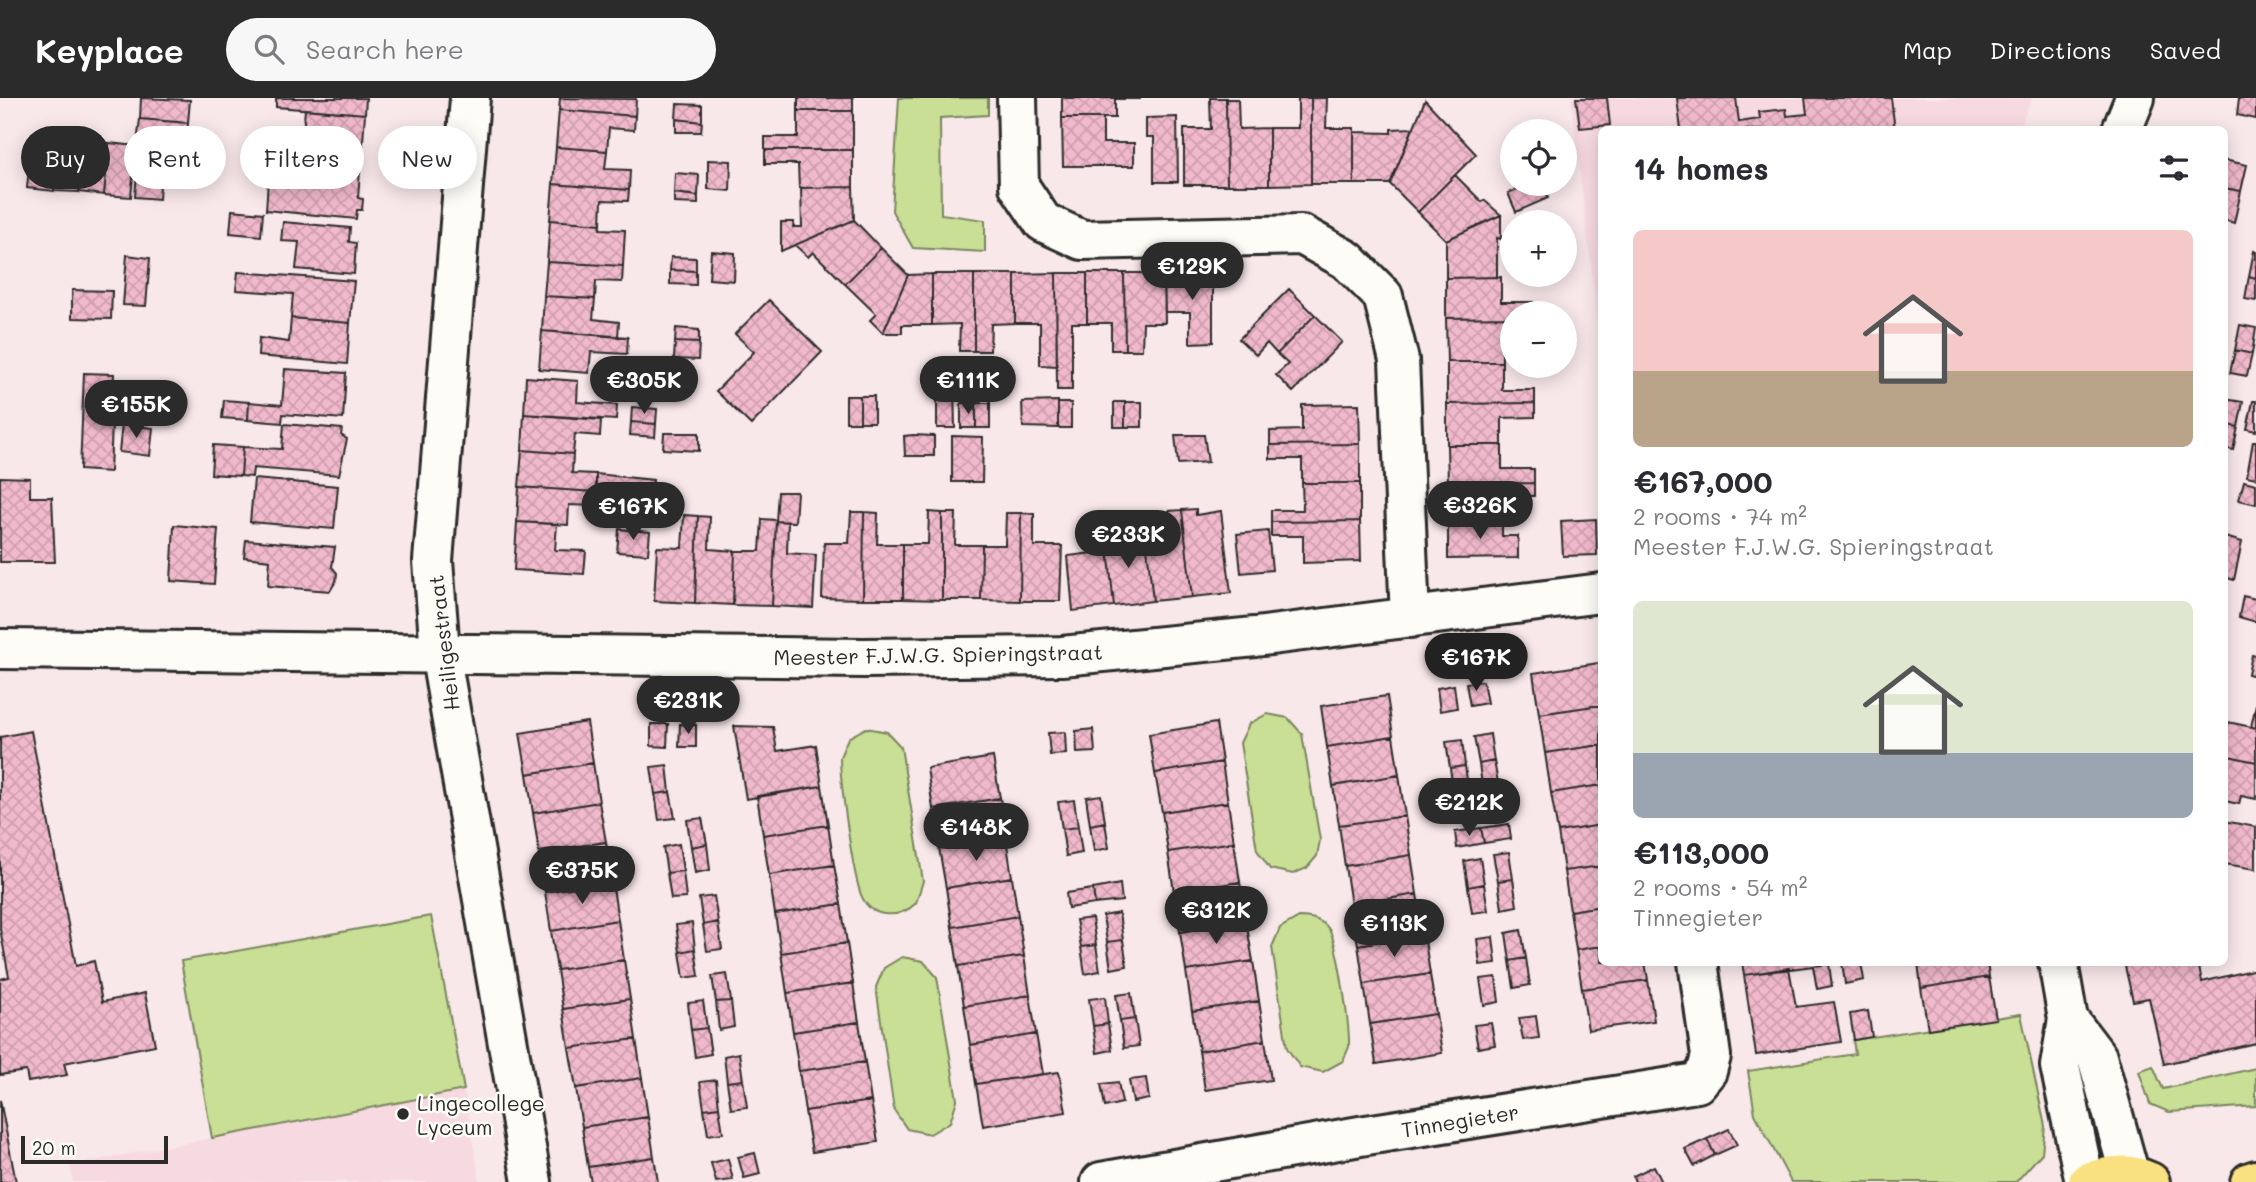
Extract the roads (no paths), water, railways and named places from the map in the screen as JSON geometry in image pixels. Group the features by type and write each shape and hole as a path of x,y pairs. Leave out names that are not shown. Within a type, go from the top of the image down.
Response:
{"main road":[{"path":"2087,1182 2107,1175 2140,1179"},
{"path":"2250,1182 2256,1180"}],"street":[{"name":"Heiligestraat","path":"470,98 433,561 440,652 532,1182"},
{"path":"1017,98 1019,186 1043,222 1082,240 1302,235 1348,260 1384,296 1399,360 1410,618"},
{"path":"2124,126 2135,98"},
{"name":"Meester F.J.W.G. Spieringstraat","path":"0,649 864,658 1062,656 1410,618 1598,593"},
{"name":"Tinnegieter","path":"1101,1182 1360,1136 1697,1083 1707,1070 1711,1056 1699,966"},
{"path":"2059,966 2068,1019 2060,1066 2087,1182"},
{"path":"2068,1019 2096,1058 2140,1179"}],"place":[{"name":"Lingecollege Lyceum","path":"403,1114"}]}
